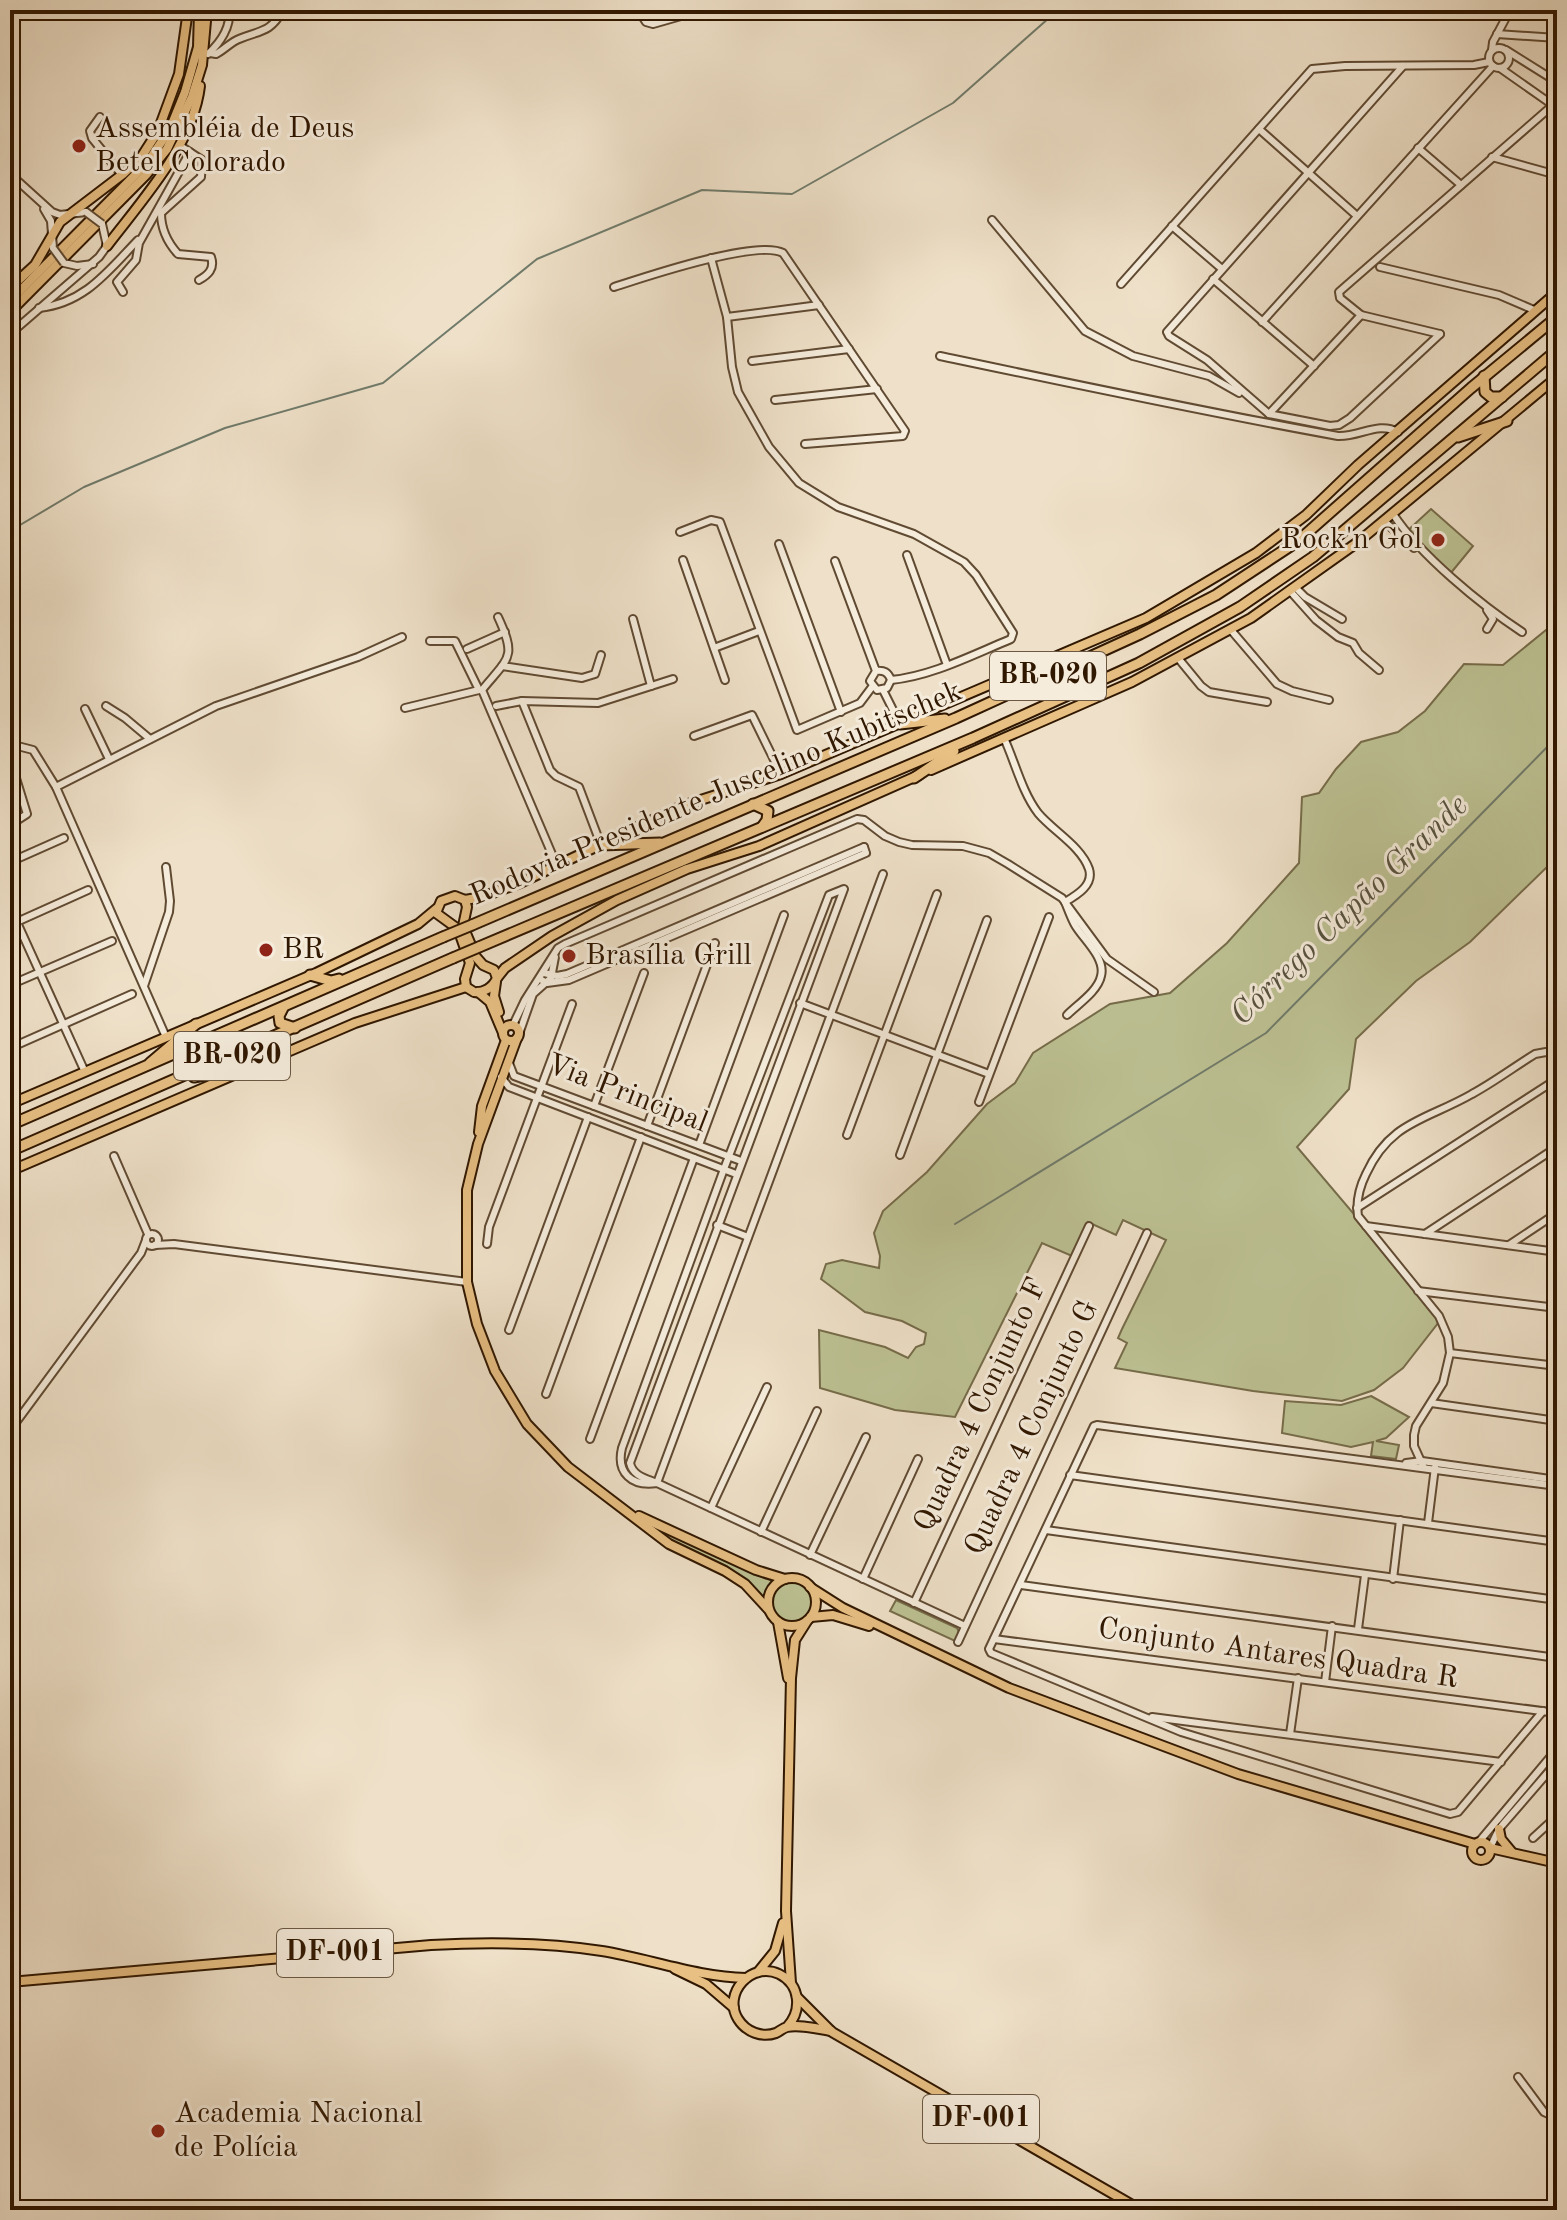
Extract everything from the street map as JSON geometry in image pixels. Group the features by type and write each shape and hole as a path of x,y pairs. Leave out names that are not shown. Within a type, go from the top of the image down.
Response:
{"highway":[{"name":"Rodovia Presidente Juscelino Kubitschek","path":"355,976 956,718 1140,634 1248,576 1313,528 1555,317"},
{"name":"Rodovia Presidente Juscelino Kubitschek","path":"296,1028 453,958 973,738 1139,663 1240,607 1313,557 1557,350"},
{"path":"1484,376 1485,392 1491,397 1502,397"},
{"path":"1451,439 1507,421"},
{"path":"900,724 956,718"},
{"path":"914,778 973,738"},
{"path":"753,804 768,811 769,817 762,827"},
{"path":"601,845 668,843"},
{"path":"310,975 331,981 355,976"},
{"name":"BR-020","path":"10,1125 355,976"},
{"path":"283,1008 280,1023 296,1028"},
{"path":"143,1069 196,1024"},
{"name":"BR-020","path":"10,1151 296,1028"},
{"path":"174,1080 262,1064"}],"main road":[{"path":"10,288 35,265 60,222 142,156 170,105 179,74 188,10"},
{"path":"10,301 148,162 170,129 198,47 199,10"},
{"path":"107,246 179,145 198,100 205,59 207,10"},
{"path":"10,312 160,158 177,132 205,59"},
{"path":"10,1104 310,975 418,924 441,901 452,896 465,900 482,897 557,867 682,806 781,774 1117,632 1256,553 1306,515 1358,465 1557,292"},
{"path":"478,992 489,988 505,968 522,956 603,907 687,869 759,846 1132,682 1231,630 1294,590 1384,521 1557,377"},
{"path":"465,900 467,907 463,926 476,957 494,970 495,1000 507,1031 495,1094 467,1190 467,1282 477,1324 495,1371 527,1424 568,1467 669,1544 745,1584 768,1609 778,1622 790,1699"},
{"path":"436,909 438,917 458,929 470,963 466,987"},
{"path":"11,1171 355,1023 466,987 490,1002 513,1041 518,1036"},
{"path":"507,1031 518,1036"},
{"path":"478,1144 482,1106 509,1059 518,1036"},
{"path":"495,1094 509,1087"},
{"path":"623,1509 756,1570 785,1579 799,1579 843,1608 1009,1688 1184,1755 1424,1831 1553,1862"},
{"path":"768,1609 767,1601 773,1587 785,1579"},
{"path":"791,1983 786,1911 790,1699 795,1640 816,1601 810,1587"},
{"path":"778,1622 789,1626 809,1619 844,1617 897,1636"},
{"path":"1499,1829 1501,1839 1511,1852"},
{"path":"1424,1831 1465,1847 1477,1860 1498,1856 1534,1858"},
{"path":"1472,1855 1477,1843"},
{"path":"1487,1858 1490,1848"},
{"path":"734,2008 736,1991 746,1978 758,1972 775,1951 786,1911"},
{"name":"DF-001","path":"10,1982 490,1942 571,1947 660,1962 722,1977 746,1978"},
{"name":"DF-001","path":"660,1962 706,1984 734,2008 740,2022 751,2032 766,2035 787,2027 832,2032"},
{"path":"758,1972 772,1972 791,1983"},
{"name":"DF-001","path":"791,1983 797,1997 832,2032 1136,2209"},
{"path":"787,2027 795,2017 797,1997"}],"street":[{"path":"205,59 226,30 229,10"},
{"path":"205,59 236,40 274,25 283,10"},
{"path":"638,10 646,22 653,24 702,10"},
{"path":"1403,66 1169,328 1169,336 1207,360 1269,414 1303,423 1341,424 1440,334 1361,315 1340,298 1341,289 1492,157 1555,107 1494,65 1492,50 1510,10"},
{"path":"1497,34 1557,38"},
{"path":"1121,284 1312,69 1494,65 1509,60 1497,34"},
{"path":"1492,50 1504,49 1557,82"},
{"path":"1262,322 1494,65"},
{"path":"100,117 90,131 92,138 122,175"},
{"path":"1259,129 1357,216"},
{"path":"179,145 202,160 201,177 167,206 161,213 161,219 164,232 178,254 211,257 212,268 207,276 199,280"},
{"path":"1418,148 1461,185"},
{"path":"123,292 117,282 136,260 143,235 190,152"},
{"path":"1492,157 1557,175"},
{"path":"10,174 43,206 56,214 86,212 102,224 107,246 93,264 10,334"},
{"path":"43,206 51,221 53,248 64,263 77,266 93,264"},
{"path":"992,220 1085,331 1133,356 1209,376 1251,399"},
{"path":"1172,226 1222,269"},
{"path":"39,308 54,307 92,288 143,235"},
{"path":"614,287 711,258 777,250 787,257 904,427 905,434 805,444"},
{"path":"711,258 727,317 738,392 769,447 799,483 838,507 914,534 964,562 976,575 1013,633 1011,639 947,665 912,678 891,680 883,690"},
{"path":"1380,267 1499,295 1534,310"},
{"path":"1213,279 1314,366"},
{"path":"727,317 819,305"},
{"path":"1269,414 1361,315"},
{"path":"752,361 849,349"},
{"path":"940,356 1108,389 1149,401 1338,436 1357,435 1386,427 1398,432"},
{"path":"775,400 877,389"},
{"path":"1393,514 1411,540 1503,620 1522,632"},
{"path":"680,532 711,520 720,522 797,730 860,703 872,687 871,675 876,671 888,673 891,680"},
{"path":"1384,521 1488,612 1493,619 1487,629"},
{"path":"779,544 841,712"},
{"path":"907,555 947,665"},
{"path":"683,560 725,680"},
{"path":"835,561 876,671"},
{"path":"1294,590 1342,619"},
{"path":"1294,590 1316,620 1329,631 1353,643 1379,670"},
{"path":"405,708 480,690 502,666 510,646 498,617"},
{"path":"633,619 651,686"},
{"path":"1231,630 1277,684 1329,700"},
{"path":"714,648 759,631"},
{"path":"467,649 505,632"},
{"path":"56,787 216,706 358,657 402,637"},
{"path":"430,641 455,641 480,690 557,867"},
{"path":"502,666 582,678 595,674 601,655"},
{"path":"1178,658 1209,692 1267,702"},
{"path":"496,706 522,701 598,703 673,679"},
{"path":"872,687 883,690 900,724"},
{"path":"522,701 550,770 579,787 601,845"},
{"path":"106,706 150,739"},
{"path":"85,709 109,759"},
{"path":"694,736 752,715 781,774"},
{"path":"1004,738 1037,812 1080,855 1089,870 1089,881 1079,893 1065,902"},
{"path":"10,744 33,750 56,787 166,1037"},
{"path":"10,825 27,814 11,762"},
{"path":"851,820 860,801"},
{"path":"507,1031 556,953 565,944 851,820 864,820 885,836 912,845 963,846 989,853 1053,891 1065,902 1107,959 1154,992"},
{"path":"10,862 64,838"},
{"path":"759,846 774,854"},
{"path":"547,983 568,977 854,855"},
{"path":"144,986 169,912 166,867"},
{"path":"657,1483 883,874"},
{"path":"657,1483 632,1481 621,1465 621,1453 794,982 829,895 844,889 630,1463 637,1474 657,1483 711,1508 810,1555 965,1626"},
{"path":"13,924 88,890"},
{"path":"847,1135 937,894"},
{"path":"1065,902 1074,924 1102,968 1096,986 1067,1015"},
{"path":"10,907 13,924 85,1072"},
{"path":"699,1145 784,915"},
{"path":"979,1102 1049,917"},
{"path":"900,1155 987,920"},
{"path":"10,985 112,941"},
{"path":"647,1126 715,943"},
{"path":"518,1036 533,994 552,975 556,953"},
{"path":"594,1106 644,973"},
{"path":"542,976 568,977"},
{"path":"542,976 547,983"},
{"path":"794,982 806,986"},
{"path":"10,1048 132,994"},
{"path":"800,1003 989,1074"},
{"path":"487,1244 489,1227 572,1004"},
{"path":"1404,1464 1414,1446 1416,1426 1443,1383 1450,1353 1445,1328 1358,1216 1359,1192 1374,1157 1398,1130 1473,1094 1535,1054 1546,1052 1557,1055"},
{"name":"Via Principal","path":"509,1059 514,1076 741,1161"},
{"name":"Via Principal","path":"499,1073 509,1087 736,1174"},
{"path":"1357,1208 1557,1079"},
{"path":"754,1089 766,1094"},
{"path":"611,1126 616,1114"},
{"path":"509,1330 588,1117"},
{"path":"653,1142 657,1130"},
{"path":"546,1394 641,1137"},
{"path":"1425,1234 1557,1147"},
{"path":"714,1165 719,1160 718,1152"},
{"path":"114,1156 151,1240"},
{"path":"590,1439 694,1158"},
{"path":"1509,1245 1557,1213"},
{"path":"717,1225 748,1237"},
{"name":"Quadra 4 Conjunto F","path":"914,1603 1089,1226"},
{"path":"1366,1226 1557,1252"},
{"name":"Quadra 4 Conjunto G","path":"958,1642 1147,1233"},
{"path":"700,1234 713,1239"},
{"path":"151,1240 467,1282"},
{"path":"14,1425 151,1240"},
{"path":"1418,1291 1557,1308"},
{"path":"1450,1353 1557,1366"},
{"path":"711,1508 767,1387"},
{"path":"638,1403 649,1407"},
{"path":"1431,1403 1557,1421"},
{"path":"761,1532 817,1411"},
{"path":"1543,1711 1458,1812 1450,1814 1181,1732 989,1649 1094,1426 1392,1464 1423,1464 1557,1486"},
{"path":"810,1555 866,1437"},
{"path":"1414,1446 1423,1464"},
{"path":"863,1579 918,1459"},
{"path":"1435,1466 1557,1480"},
{"path":"1428,1523 1435,1466"},
{"path":"1070,1475 1557,1542"},
{"path":"1393,1579 1400,1520"},
{"path":"1046,1530 1557,1600"},
{"path":"1358,1629 1365,1575"},
{"path":"1021,1585 1557,1658"},
{"path":"1325,1682 1332,1626"},
{"name":"Conjunto Antares Quadra R","path":"994,1639 1557,1713"},
{"path":"1290,1734 1298,1678"},
{"path":"1142,1716 1501,1762"},
{"path":"1181,1732 1184,1721"},
{"path":"1490,1848 1499,1829 1557,1750"},
{"path":"1477,1843 1557,1762 1550,1756"},
{"path":"1555,1818 1553,1829 1557,1835"},
{"path":"1533,1838 1555,1818"},
{"path":"1553,1862 1557,1842"},
{"path":"1518,2077 1544,2112 1557,2118"}],"green space":[{"name":"Rock'n Gol","path":"1431,509 1473,546 1450,574 1404,534"},
{"path":"1557,621 1557,860 1470,942 1416,981 1356,1039 1349,1089 1297,1147 1442,1318 1403,1368 1374,1390 1342,1401 1253,1391 1115,1368 1127,1343 1118,1338 1166,1240 1123,1220 1116,1235 1088,1222 1072,1256 1042,1243 955,1417 895,1410 820,1388 819,1330 885,1347 908,1358 916,1347 924,1344 926,1333 902,1321 865,1312 821,1279 826,1264 842,1260 879,1268 880,1256 874,1233 883,1211 927,1172 987,1104 1015,1083 1033,1053 1110,1004 1170,993 1227,943 1299,863 1302,797 1319,793 1361,742 1398,732 1425,711 1464,664 1503,665"},
{"path":"1371,1396 1409,1417 1386,1438 1376,1441 1399,1445 1396,1459 1371,1456 1373,1442 1351,1447 1282,1433 1285,1401 1341,1405"},
{"path":"635,1517 774,1581 762,1599 754,1589 672,1544"},
{"path":"792,1580 808,1586 814,1602 808,1618 792,1624 776,1618 770,1602 776,1586"},
{"path":"896,1600 957,1628 959,1632 955,1641 890,1611"}],"waterway":[{"path":"10,531 84,487 225,428 383,383 537,259 702,190 792,194 953,103 1058,10"},
{"name":"Córrego Capão Grande","path":"955,1224 1266,1033 1557,737"}],"place":[{"name":"Assembléia de Deus Betel Colorado","path":"79,146"},
{"name":"Rock'n Gol","path":"1438,540"},
{"name":"BR","path":"266,950"},
{"name":"Brasília Grill","path":"569,956"},
{"name":"Academia Nacional de Polícia","path":"158,2131"}]}
